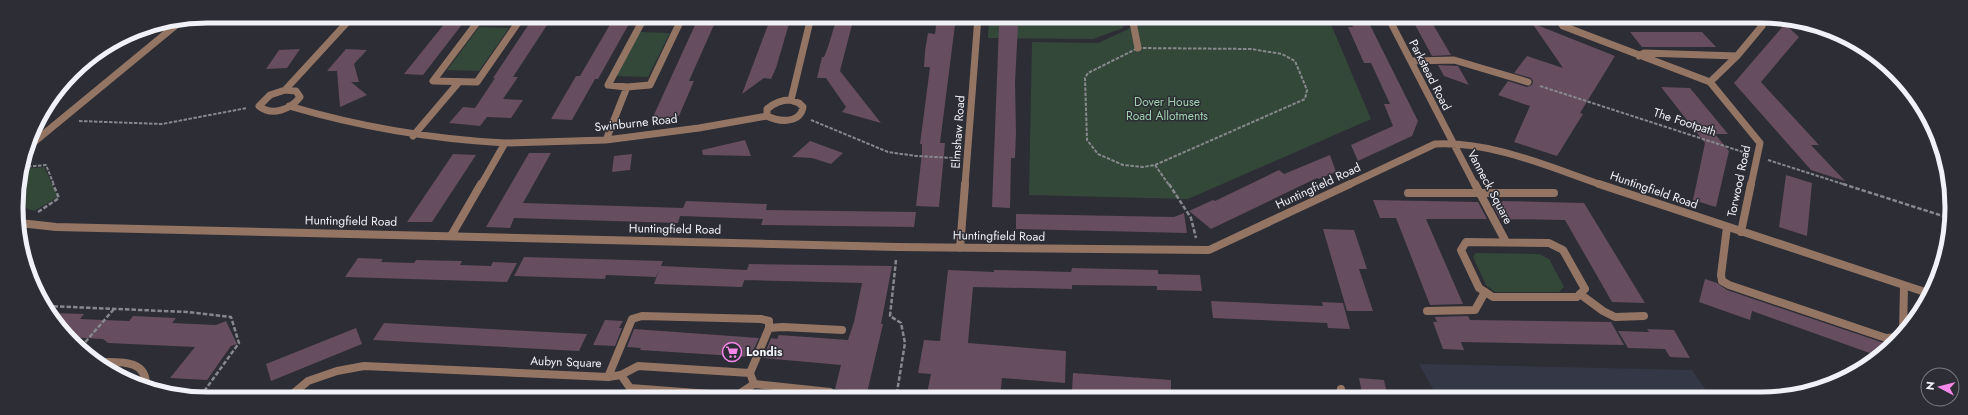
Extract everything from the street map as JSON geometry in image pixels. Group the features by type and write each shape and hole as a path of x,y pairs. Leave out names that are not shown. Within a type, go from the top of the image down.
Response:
{"street":[{"path":"285,90 347,23"},
{"path":"477,23 433,81 477,82 518,23"},
{"path":"641,23 608,85 627,87 650,85 680,23"},
{"path":"791,100 809,23"},
{"name":"Elmshaw Road","path":"960,248 978,23"},
{"path":"1133,23 1138,48"},
{"name":"Parkstead Road","path":"1391,23 1453,143"},
{"path":"1561,23 1563,26 1710,82 1737,56 1762,26 1758,23"},
{"path":"36,140 174,27"},
{"path":"1639,56 1644,53 1737,56"},
{"path":"1412,61 1454,60 1475,64 1528,82"},
{"path":"413,136 459,82"},
{"name":"Torwood Road","path":"1710,82 1760,143 1741,232"},
{"path":"606,140 627,87"},
{"path":"285,90 297,91 299,94 298,100 289,106 270,111 259,106 263,99 268,95 285,90"},
{"path":"767,116 770,105 780,101 791,100 797,101 803,107 802,114 799,117"},
{"name":"Swinburne Road","path":"289,106 363,126 413,136 455,141 505,143 606,140 699,128 767,116 782,121 799,117"},
{"path":"451,236 505,143"},
{"name":"Vanneck Square","path":"1453,143 1506,242"},
{"name":"Huntingfield Road","path":"24,223 56,227 897,247 1209,250 1435,144 1453,143 1474,144 1528,160 1924,292"},
{"path":"1408,192 1554,194"},
{"path":"1727,227 1721,275 1722,281 1729,285 1886,338 1891,338"},
{"name":"Vanneck Square","path":"1485,292 1479,288 1461,250 1466,242 1549,243 1563,250 1585,289 1580,294"},
{"path":"1903,324 1904,286"},
{"path":"1427,311 1475,310 1485,292 1493,297 1578,297 1580,294 1603,311 1615,317 1644,316"},
{"path":"608,376 632,319 642,316 761,319 769,321 769,328 750,373 754,384"},
{"path":"769,328 783,327 842,330"},
{"path":"107,362 128,363 138,367 144,372 147,382"},
{"name":"Aubyn Square","path":"296,392 308,381 364,366 621,376"},
{"path":"683,392 630,388 621,376 638,366 750,373"},
{"path":"742,392 754,384 830,392"}],"path":[{"path":"1138,48 1251,49 1282,54 1295,61 1307,90 1306,99 1155,164 1143,167 1123,165 1098,154 1087,140 1085,78 1088,73 1138,48"},
{"name":"The Footpath","path":"1528,82 1945,217"},
{"path":"59,120 141,125 162,124 180,122 259,106"},
{"path":"799,117 855,137 879,149 901,155 917,157 967,158"},
{"path":"1155,164 1191,218 1198,250"},
{"path":"28,167 46,165 59,198 32,215"},
{"path":"897,247 890,316 901,323 905,342 897,392"},
{"path":"52,306 187,312 231,317 239,343 204,392"},
{"path":"84,344 115,309"}],"shaded area":[{"path":"1419,364 1692,370 1707,392 1435,392"}],"green space":[{"path":"989,23 1123,23 1123,28 1093,39 988,38"},
{"name":"Dover House Road Allotments","path":"1141,23 1330,23 1371,119 1188,199 1029,195 1032,42 1098,43"},
{"path":"479,27 509,28 479,71 447,70"},
{"path":"639,32 670,33 648,77 616,76"},
{"path":"44,167 58,197 34,211 23,207 23,195 28,169"},
{"path":"1476,253 1539,254 1549,259 1564,287 1559,292 1495,292 1486,285 1473,257"}],"building":[{"path":"445,23 463,23 423,75 404,74"},
{"path":"530,23 548,23 513,77 518,77 503,99 523,100 511,118 487,117 480,126 449,123 463,107 475,108 495,78 493,78"},
{"path":"611,23 629,23 598,79 595,79 572,120 551,119 576,76 580,76"},
{"path":"699,23 715,23 689,81 694,81 679,116 652,119 695,25 698,25"},
{"path":"769,23 789,23 776,68 771,79 764,78 742,94"},
{"path":"835,23 852,23 840,71 881,123 842,112 846,107 826,78 817,78 822,57 824,57"},
{"path":"936,23 955,23 940,143 945,143 939,207 916,206 922,153 922,144 920,144 930,67 924,67 925,51 928,33 935,34"},
{"path":"1351,23 1369,23 1418,121 1412,136 1358,161 1351,145 1393,126 1384,104 1390,104 1371,63 1364,63 1348,27 1353,27"},
{"path":"1414,23 1432,23 1451,55 1432,56"},
{"path":"1532,23 1615,56 1580,113 1583,114 1557,156 1514,142 1530,106 1498,95 1508,81 1527,87 1532,85 1533,81 1531,78 1514,73 1527,56 1563,68"},
{"path":"1784,25 1786,25 1799,37 1761,82 1819,145 1811,145 1845,181 1811,170 1734,83"},
{"path":"999,26 1018,26 1015,82 1015,158 1011,158 1010,208 992,207"},
{"path":"1630,32 1702,32 1716,47 1642,47"},
{"path":"300,49 287,68 266,69 279,50"},
{"path":"346,49 367,50 354,64 359,82 351,82 367,95 340,107 337,71 327,71"},
{"path":"1438,65 1458,66 1469,85 1444,76"},
{"path":"1661,87 1690,88 1728,134 1715,134 1729,151 1716,207 1693,200 1705,143"},
{"path":"745,140 751,156 703,155 702,150"},
{"path":"810,141 843,153 831,164 812,158 792,157"},
{"path":"529,153 551,153 523,203 683,208 686,201 767,204 766,210 916,212 914,227 761,225 763,219 680,216 678,223 514,218 510,228 486,227"},
{"path":"453,154 476,155 432,222 407,222"},
{"path":"632,154 630,170 612,172 614,156"},
{"path":"1330,155 1336,172 1319,179 1317,178 1211,229 1189,211 1213,200 1215,201 1279,170 1284,174"},
{"path":"1786,175 1812,183 1807,236 1779,227"},
{"path":"1373,200 1478,202 1487,219 1426,219 1463,304 1430,305 1396,218 1380,218"},
{"path":"1502,201 1584,203 1645,303 1612,302 1565,220 1500,219 1491,202 1503,202"},
{"path":"1184,213 1187,233 1016,229 1016,214 1174,217"},
{"path":"1323,229 1354,230 1367,269 1359,269 1373,311 1347,311"},
{"path":"524,257 663,261 661,266 747,270 749,264 892,266 881,324 883,324 867,392 835,389 841,365 763,358 771,338 777,339 779,335 848,340 854,322 862,283 744,280 742,287 654,284 659,270 656,277 606,275 605,279 514,276"},
{"path":"358,258 383,259 381,262 414,263 416,260 462,261 460,265 491,266 493,262 517,263 507,282 345,277"},
{"path":"1072,268 1158,270 1158,274 1200,275 1202,291 1157,290 1157,286 1072,285 1072,289 973,287 968,343 1066,351 1065,383 1002,378 1001,392 927,392 931,374 918,373 924,340 940,341 948,270 994,272 994,270 1071,272"},
{"path":"1705,279 1717,283 1727,290 1885,343 1873,354 1752,311 1750,320 1699,302"},
{"path":"1211,301 1323,306 1322,302 1343,303 1350,329 1328,328 1327,323 1213,318"},
{"path":"56,313 84,314 80,319 129,321 133,316 176,318 172,323 216,325 226,321 237,344 231,346 207,380 170,378 195,347 108,343 103,339 77,337"},
{"path":"1468,316 1470,320 1611,322 1624,345 1461,342 1464,350 1443,349 1433,322 1437,322 1435,317"},
{"path":"605,320 623,321 619,328 622,328 615,346 593,345"},
{"path":"384,323 587,334 579,351 373,340"},
{"path":"356,328 362,344 271,381 266,364"},
{"path":"634,329 759,338 750,357 640,350 641,348 627,347"},
{"path":"1647,329 1674,330 1690,358 1670,357 1665,349 1628,348 1618,331 1649,332"},
{"path":"1073,373 1171,380 1171,392 1072,391"},
{"path":"1359,378 1384,380 1387,392 1362,392"}],"place":[{"name":"Londis","path":"732,352"}]}
